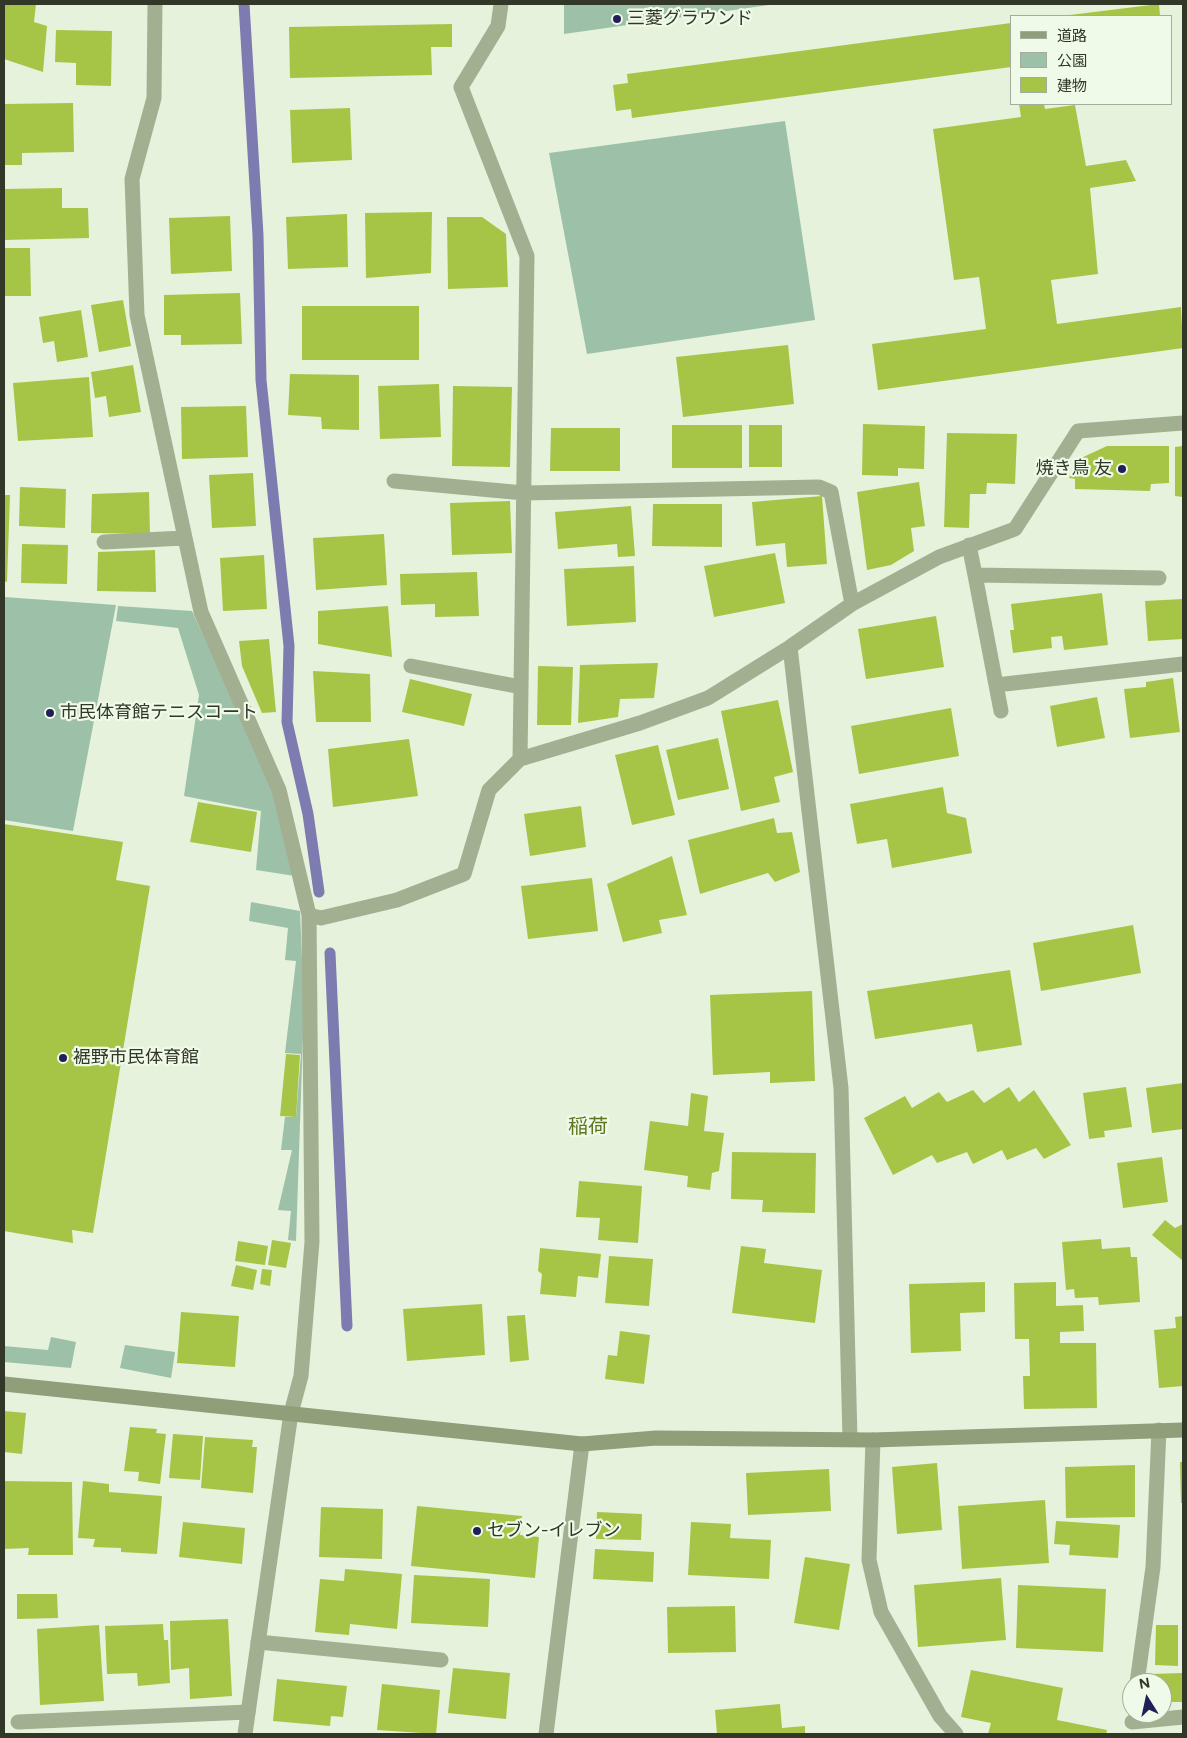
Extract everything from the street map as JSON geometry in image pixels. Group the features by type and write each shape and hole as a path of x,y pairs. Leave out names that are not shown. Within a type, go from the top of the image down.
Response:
{"street":[{"path":"155,4 154,98 132,179 137,315 201,612 279,790 309,915 312,1242 302,1376 291,1413 245,1734"},
{"path":"501,4 498,26 461,87 527,256 520,759"},
{"path":"309,915 321,918 397,900 464,874 490,790 520,759 640,723 708,698 790,647 852,604 939,557 1015,529 1078,431 1183,423"},
{"path":"394,481 524,493 819,487 831,492 852,604"},
{"path":"104,542 184,538"},
{"path":"969,545 1001,711"},
{"path":"975,575 1159,578"},
{"path":"790,647 841,1088 850,1439"},
{"path":"996,685 1183,664"},
{"path":"411,666 521,687"},
{"path":"4,1384 582,1444 656,1438 873,1440 1183,1430"},
{"path":"1138,1673 1153,1567 1159,1430"},
{"path":"873,1440 869,1560 881,1612 940,1716 956,1734"},
{"path":"546,1734 582,1444"},
{"path":"258,1642 441,1660"},
{"path":"18,1722 248,1712"}],"green space":[{"name":"三菱グラウンド","path":"564,4 776,4 564,34"},
{"path":"785,121 815,320 587,354 549,153"},
{"name":"市民体育館テニスコート","path":"4,597 116,605 73,831 4,820"},
{"path":"118,606 192,611 275,791 295,876 256,870 261,811 184,796 199,695 178,628 116,621"},
{"path":"251,902 300,911 304,1006 296,1241 288,1240 291,1211 278,1210 292,1150 281,1150 285,1117 296,1117 301,1054 285,1053 296,961 285,960 288,928 249,921"},
{"path":"51,1337 76,1342 71,1368 4,1362 4,1346 48,1350"},
{"path":"125,1345 175,1352 171,1378 120,1368"}],"building":[{"path":"4,4 36,4 34,22 47,26 43,72 4,59"},
{"path":"1159,4 1160,15 1070,15"},
{"path":"1010,23 1010,67 632,118 631,109 616,111 613,85 628,83 627,74"},
{"path":"452,24 452,47 431,47 432,75 290,78 289,27"},
{"path":"56,30 112,31 111,86 76,85 76,63 55,62"},
{"path":"73,103 74,152 22,153 22,165 4,165 4,104"},
{"path":"1019,105 1044,105 1045,109 1075,105 1086,166 1126,160 1136,181 1090,188 1098,274 1051,280 1057,324 1181,307 1183,348 878,390 872,344 986,329 979,277 954,280 933,129 1021,117"},
{"path":"350,108 352,160 292,163 290,110"},
{"path":"62,188 62,208 88,208 89,238 4,240 4,189"},
{"path":"432,212 431,273 366,278 365,213"},
{"path":"347,214 348,267 288,269 286,217"},
{"path":"230,216 232,271 171,274 169,218"},
{"path":"447,217 482,217 506,234 508,287 448,289"},
{"path":"4,248 30,248 31,296 4,296"},
{"path":"240,293 242,344 181,345 181,335 164,335 164,295"},
{"path":"123,300 131,346 99,352 91,305"},
{"path":"302,306 419,306 419,360 302,360"},
{"path":"81,310 88,357 57,362 54,341 43,343 39,317"},
{"path":"788,345 794,404 683,417 676,357"},
{"path":"133,365 141,412 109,417 106,396 95,398 91,372"},
{"path":"290,374 359,375 359,430 322,429 321,417 288,415"},
{"path":"89,377 93,437 18,441 13,383"},
{"path":"439,384 441,437 380,439 378,386"},
{"path":"453,386 512,387 510,467 452,466"},
{"path":"246,406 248,457 182,459 181,407"},
{"path":"863,424 925,426 924,469 898,468 898,476 862,475"},
{"path":"672,425 742,425 742,468 672,468"},
{"path":"749,425 782,425 782,467 749,467"},
{"path":"551,428 620,428 620,471 550,471"},
{"path":"947,433 1017,434 1015,484 987,483 986,494 970,494 969,528 944,527"},
{"name":"焼き鳥 友","path":"1107,446 1169,446 1169,483 1151,484 1150,491 1075,489 1075,479 1069,478 1079,459"},
{"path":"1183,446 1183,497 1175,496 1175,447"},
{"path":"253,473 256,526 212,528 209,475"},
{"path":"919,482 925,526 911,528 914,551 891,565 867,570 857,492"},
{"path":"20,487 66,489 65,528 19,526"},
{"path":"149,492 150,534 91,533 92,494"},
{"path":"4,495 10,495 7,582 4,581"},
{"path":"822,496 827,564 787,567 785,543 756,546 752,502"},
{"path":"510,501 512,553 452,555 450,503"},
{"path":"653,504 722,504 722,547 652,546"},
{"path":"631,506 635,556 618,557 617,544 558,549 555,512"},
{"path":"384,534 387,585 316,590 313,538"},
{"path":"22,544 68,545 67,584 21,583"},
{"path":"155,550 156,592 97,591 98,552"},
{"path":"775,553 785,603 714,617 704,566"},
{"path":"264,555 267,609 223,611 220,558"},
{"path":"634,566 636,622 567,626 564,569"},
{"path":"477,572 479,616 435,617 435,604 401,605 400,574"},
{"path":"1102,593 1108,645 1064,650 1062,636 1051,637 1052,648 1013,653 1010,630 1014,630 1011,604"},
{"path":"1183,599 1183,639 1148,641 1145,601"},
{"path":"388,606 392,657 318,644 318,611"},
{"path":"936,616 944,667 866,679 858,629"},
{"path":"269,639 276,712 262,713 242,666 239,641"},
{"path":"658,663 654,698 620,699 618,717 578,723 580,665"},
{"path":"538,666 573,667 571,725 537,725"},
{"path":"313,671 370,674 371,722 316,722"},
{"path":"1173,678 1180,732 1130,738 1124,689 1146,687 1146,682"},
{"path":"410,679 472,694 464,726 402,712"},
{"path":"1097,697 1105,738 1057,747 1050,706"},
{"path":"778,700 793,772 774,777 780,802 741,811 721,711"},
{"path":"951,708 959,756 859,774 851,726"},
{"path":"718,738 729,789 678,800 666,750"},
{"path":"409,739 418,796 333,807 328,749"},
{"path":"658,745 675,815 632,825 615,755"},
{"path":"943,787 947,813 966,818 972,853 892,868 887,839 857,844 850,804"},
{"path":"198,802 257,812 251,852 190,842"},
{"path":"581,806 586,847 530,856 524,814"},
{"path":"774,818 777,833 792,832 800,872 775,882 768,873 700,894 688,840"},
{"name":"裾野市民体育館","path":"4,824 123,842 116,880 150,886 93,1233 72,1230 73,1243 4,1231"},
{"path":"672,856 687,915 659,920 662,933 623,942 607,884"},
{"path":"592,878 598,931 528,939 521,886"},
{"path":"1133,925 1141,973 1041,991 1033,943"},
{"path":"1010,970 1022,1045 977,1052 972,1024 875,1039 867,991"},
{"path":"812,991 815,1081 770,1083 770,1072 713,1075 710,995"},
{"path":"286,1054 300,1055 296,1117 280,1116"},
{"path":"1183,1083 1183,1129 1152,1133 1146,1088"},
{"path":"1009,1087 1019,1102 1034,1090 1071,1145 1044,1159 1036,1148 1007,1160 1002,1150 973,1164 967,1152 937,1163 932,1155 893,1175 864,1118 905,1096 912,1108 939,1092 947,1102 973,1090 984,1103"},
{"path":"1126,1087 1132,1127 1104,1131 1105,1137 1089,1139 1083,1093"},
{"path":"691,1093 708,1096 704,1131 724,1133 719,1171 712,1173 710,1190 687,1187 688,1176 644,1170 650,1121 688,1126"},
{"path":"732,1152 816,1153 815,1213 762,1212 763,1200 731,1199"},
{"path":"1162,1157 1168,1202 1123,1208 1117,1163"},
{"path":"579,1181 642,1186 638,1243 598,1240 600,1218 576,1217"},
{"path":"1165,1220 1175,1228 1183,1224 1183,1261 1152,1235"},
{"path":"1101,1239 1102,1249 1130,1247 1131,1257 1137,1257 1140,1302 1099,1305 1098,1297 1075,1298 1074,1289 1066,1290 1062,1242"},
{"path":"272,1240 291,1243 286,1268 268,1265"},
{"path":"238,1241 268,1246 265,1265 235,1261"},
{"path":"741,1246 766,1249 764,1263 822,1270 815,1323 732,1313"},
{"path":"540,1248 601,1254 598,1278 578,1276 576,1297 540,1294 542,1274 538,1271"},
{"path":"609,1256 653,1259 649,1306 605,1303"},
{"path":"236,1265 257,1270 253,1290 231,1286"},
{"path":"262,1269 272,1270 270,1286 260,1284"},
{"path":"985,1282 985,1312 960,1313 961,1351 911,1353 909,1284"},
{"path":"1056,1282 1056,1306 1083,1305 1084,1331 1060,1332 1060,1343 1096,1343 1097,1408 1024,1409 1023,1376 1030,1376 1029,1339 1015,1339 1014,1283"},
{"path":"482,1304 485,1355 407,1361 403,1309"},
{"path":"181,1312 239,1316 235,1367 177,1363"},
{"path":"525,1315 529,1360 510,1362 507,1316"},
{"path":"1183,1316 1183,1386 1159,1388 1154,1330 1176,1328 1175,1317"},
{"path":"620,1331 650,1335 644,1384 605,1379 608,1355 617,1356"},
{"path":"4,1411 26,1413 22,1454 4,1452"},
{"path":"130,1427 157,1429 156,1433 166,1434 160,1484 138,1481 139,1472 124,1471"},
{"path":"173,1434 203,1436 200,1480 169,1478"},
{"path":"205,1437 253,1440 252,1447 257,1447 253,1493 201,1488"},
{"path":"1180,1462 1183,1462 1183,1503 1181,1503"},
{"path":"937,1463 942,1530 897,1534 892,1467"},
{"path":"1135,1465 1135,1517 1066,1518 1065,1467"},
{"path":"829,1469 831,1511 748,1515 746,1473"},
{"path":"4,1481 72,1482 73,1555 28,1555 29,1548 4,1549"},
{"path":"83,1481 109,1484 109,1492 162,1496 157,1554 121,1552 121,1548 93,1547 95,1539 78,1538"},
{"path":"1045,1500 1049,1563 962,1569 958,1506"},
{"path":"417,1506 522,1516 520,1535 539,1537 535,1578 411,1566"},
{"path":"321,1507 383,1509 382,1559 319,1557"},
{"path":"597,1512 642,1514 641,1540 596,1539"},
{"path":"1056,1521 1120,1525 1118,1558 1069,1555 1070,1545 1054,1544"},
{"path":"183,1522 245,1528 242,1564 179,1557"},
{"path":"691,1522 731,1524 730,1538 771,1540 769,1579 688,1575"},
{"path":"595,1549 654,1552 653,1582 593,1579"},
{"path":"805,1557 850,1564 839,1630 794,1623"},
{"path":"345,1569 402,1574 397,1629 350,1624 349,1635 315,1632 320,1579 344,1581"},
{"path":"414,1575 490,1579 488,1627 411,1623"},
{"path":"1001,1578 1006,1640 918,1647 914,1585"},
{"path":"1018,1585 1106,1589 1103,1652 1016,1648"},
{"path":"17,1594 57,1594 58,1618 17,1619"},
{"path":"735,1606 736,1652 668,1653 667,1607"},
{"path":"228,1619 232,1696 190,1699 189,1668 171,1670 170,1621"},
{"path":"163,1624 164,1640 168,1640 170,1683 138,1686 137,1673 107,1674 105,1626"},
{"path":"99,1625 104,1701 40,1705 37,1629"},
{"path":"1156,1625 1178,1625 1178,1666 1155,1665"},
{"path":"453,1668 510,1673 506,1719 448,1713"},
{"path":"971,1670 1063,1688 1057,1720 1107,1730 1106,1734 988,1734 991,1723 961,1717"},
{"path":"1172,1673 1183,1673 1183,1702 1172,1702"},
{"path":"277,1679 347,1686 343,1717 331,1716 330,1726 273,1721"},
{"path":"382,1684 440,1690 436,1734 377,1730"},
{"path":"780,1704 782,1728 805,1726 805,1734 717,1734 715,1710"}],"waterway":[{"path":"244,4 258,235 261,380 289,646 287,722 308,814 319,892"},
{"path":"330,953 347,1326"}],"place":[{"name":"三菱グラウンド","path":"617,19"},
{"name":"焼き鳥 友","path":"1122,469"},
{"name":"市民体育館テニスコート","path":"50,713"},
{"name":"裾野市民体育館","path":"63,1058"},
{"name":"セブン-イレブン","path":"477,1531"}],"district":[{"name":"稲荷","path":"588,1127"}]}
